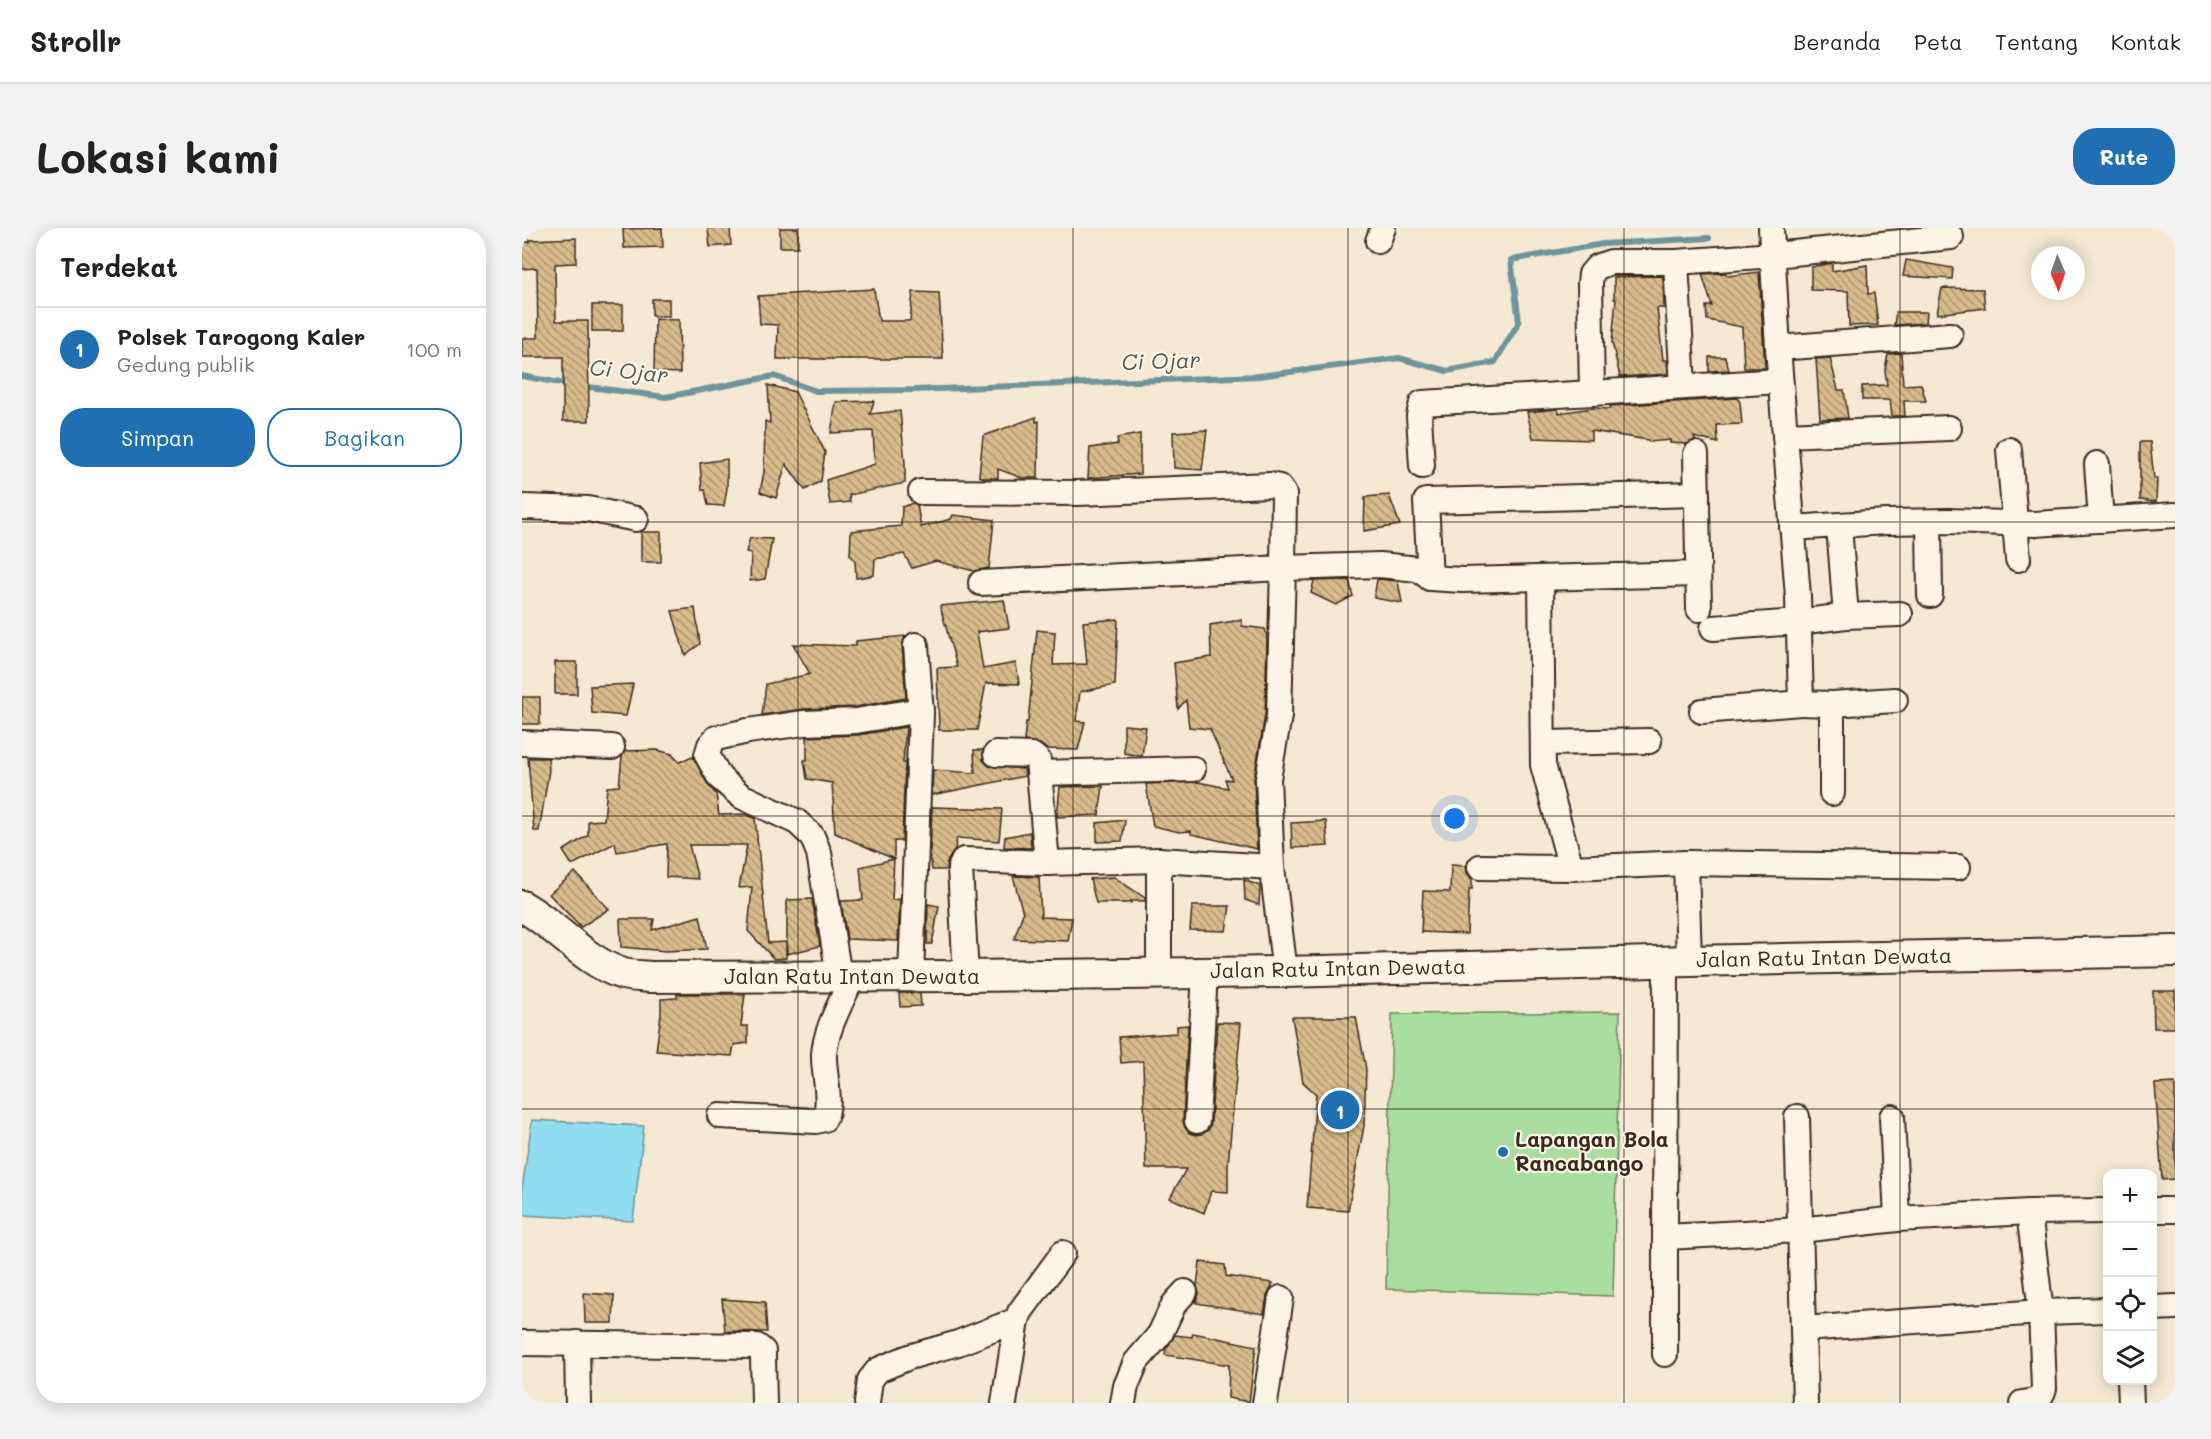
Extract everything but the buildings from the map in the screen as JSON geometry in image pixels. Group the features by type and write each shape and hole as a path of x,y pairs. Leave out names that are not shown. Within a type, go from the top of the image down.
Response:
{"street":[{"path":"1771,228 1780,381 1798,596 1801,703"},
{"path":"1592,393 1591,274 1597,267 1611,262 1676,262 1774,255 1951,237"},
{"path":"1676,262 1683,387"},
{"path":"1778,348 1950,335"},
{"path":"1430,578 1419,416 1422,403 1780,381"},
{"path":"1785,435 1949,428"},
{"path":"2009,450 2018,559"},
{"path":"1696,454 1698,574 1706,619 1798,622 1846,616 1900,614"},
{"path":"2097,464 2101,520"},
{"path":"921,492 1071,493 1270,485 1279,487 1284,494 1279,716 1268,779 1272,867 1285,972"},
{"path":"1425,485 1697,494"},
{"path":"522,507 588,509 636,519"},
{"path":"1792,528 1886,522 1948,521 2035,524 2175,515"},
{"path":"1929,522 1930,595"},
{"path":"1839,526 1846,616"},
{"path":"981,583 1380,565 1418,569 1430,578 1462,580 1698,574"},
{"path":"1541,578 1543,743 1546,780 1571,868"},
{"path":"911,976 921,710 916,645"},
{"path":"1702,711 1801,703 1832,704 1895,700"},
{"path":"1832,704 1832,793"},
{"path":"720,1116 816,1121 825,1119 828,1110 824,1055 827,1037 846,975 819,853 812,836 797,822 734,790 720,778 707,755 708,749 716,738 748,731 804,723 856,721 921,710"},
{"path":"1543,743 1649,741"},
{"path":"522,742 612,747"},
{"path":"996,754 1032,755 1038,760 1047,863"},
{"path":"1040,773 1193,769"},
{"path":"966,976 961,864 964,860 1047,863 1160,860 1272,867"},
{"path":"1158,972 1160,860"},
{"path":"1665,1354 1665,1237 1678,961 1686,863"},
{"path":"1480,867 1571,868 1686,863 1958,867"},
{"name":"Jalan Ratu Intan Dewata","path":"522,906 540,916 583,953 606,967 625,974 697,978 1285,972 2175,951"},
{"path":"1197,1121 1205,972"},
{"path":"1797,1117 1805,1403"},
{"path":"1892,1117 1897,1219"},
{"path":"1665,1237 1800,1230 1897,1219 2103,1210"},
{"path":"2157,1210 2175,1210"},
{"path":"2022,1403 2038,1399 2042,1396 2044,1388 2042,1312 2029,1212"},
{"path":"1004,1403 1020,1311 1063,1252"},
{"path":"1123,1403 1126,1386 1136,1362 1160,1334 1174,1304 1185,1292"},
{"path":"1265,1403 1281,1298"},
{"path":"2157,1308 2175,1307"},
{"path":"1803,1329 2042,1312 2103,1310"},
{"path":"867,1403 870,1380 878,1371 909,1357 958,1343 1017,1320"},
{"path":"522,1343 757,1346 763,1356 764,1403"},
{"path":"577,1344 578,1403"},
{"path":"2130,1385 2132,1403"}],"green space":[{"name":"Lapangan Bola Rancabango","path":"1620,1012 1613,1296 1386,1289 1392,1014"}],"water":[{"path":"532,1120 644,1126 633,1221 522,1215 522,1190"}],"waterway":[{"name":"Ci Ojar","path":"581,386 666,397 774,376 816,391 914,390 1259,376 1399,358 1447,371 1495,362 1519,322 1511,260 1603,244 1709,238"},
{"name":"Ci Ojar","path":"522,376 571,385"}],"place":[{"name":"Polsek Tarogong Kaler","path":"1340,1110"},
{"name":"Lapangan Bola Rancabango","path":"1503,1152"}]}
